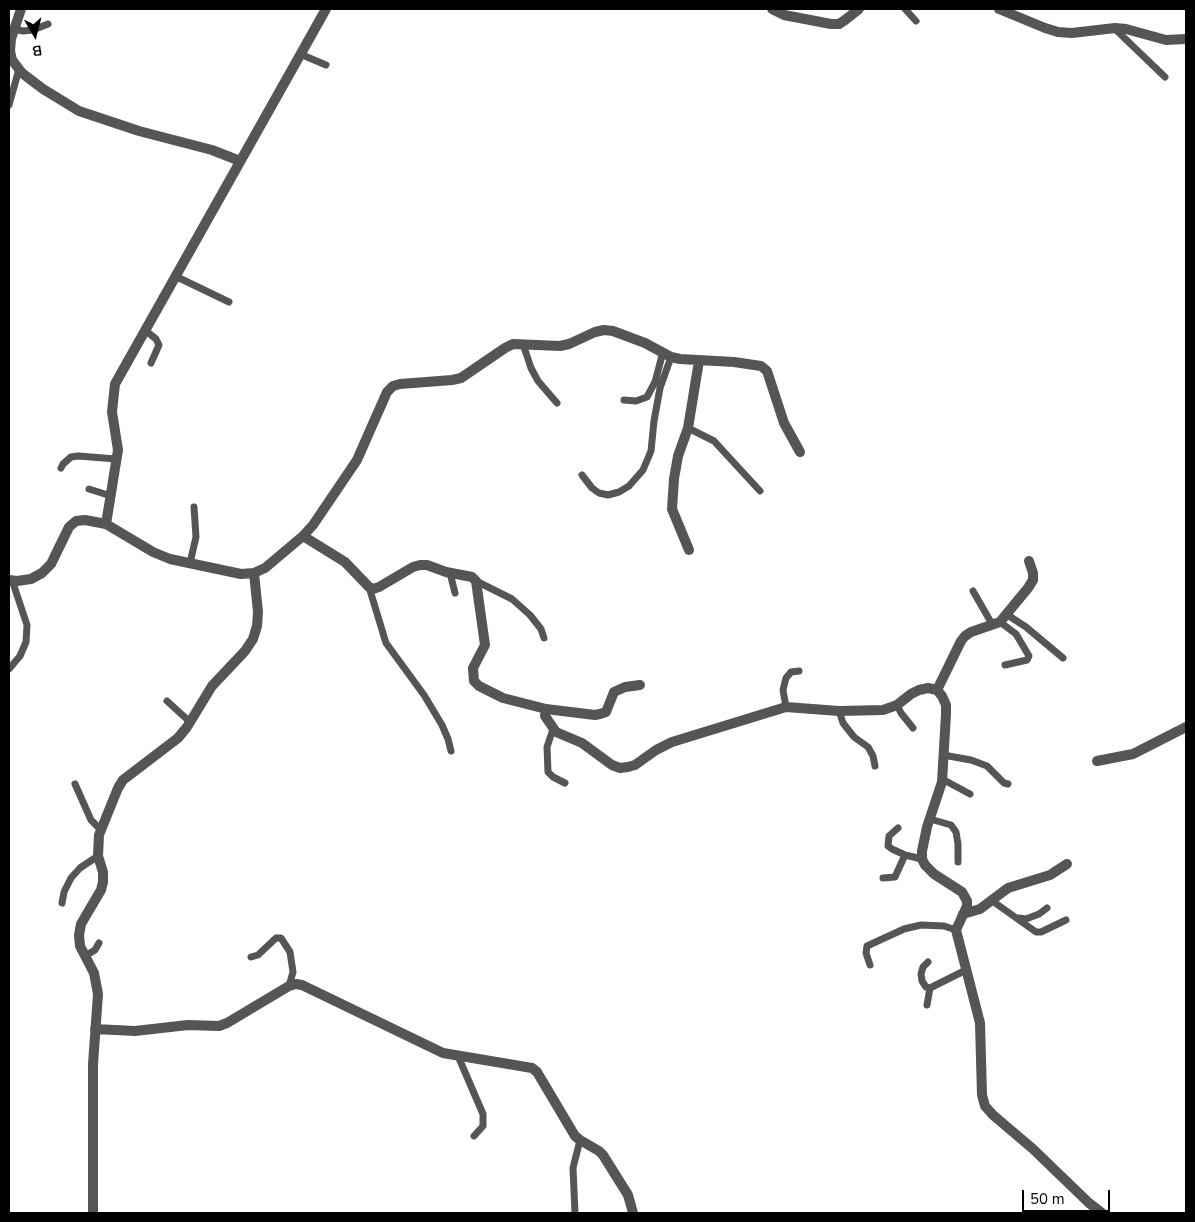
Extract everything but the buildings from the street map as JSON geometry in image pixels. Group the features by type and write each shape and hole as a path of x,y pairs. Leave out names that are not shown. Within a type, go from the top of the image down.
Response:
{"street":[{"path":"21,9 10,39 12,60 19,69 43,89 79,111 140,131 212,150 240,161"},
{"path":"106,524 118,443 112,412 115,384 326,9"},
{"path":"772,9 784,15 831,24 839,24 859,9"},
{"path":"999,9 1058,32 1072,33 1115,28 1126,29 1166,40 1186,39"},
{"path":"10,580 31,579 42,574 50,564 69,527 76,521 85,520 106,524 153,552 170,559 241,574 254,573 265,568 303,536 351,470 388,392 393,386 461,378 504,348 513,344 560,346 604,330 629,337 667,355 700,361 734,362 761,366 767,371 784,423 800,452"},
{"path":"689,550 672,509 678,456 688,428 700,361"},
{"path":"303,536 345,562 373,589 420,564 472,577 476,580 485,640 483,651 473,668 474,682 503,698 546,710 595,715 606,712 614,692 625,687 640,685"},
{"path":"937,690 961,641 971,632 999,620 1028,588 1033,580 1034,573 1029,561"},
{"path":"93,1213 92,1064 98,984 80,946 79,935 81,924 101,890 103,882 103,872 98,856 101,830 123,780 178,738 212,686 253,640 258,612 254,573"},
{"path":"546,710 545,716 553,728 582,743 612,765 628,768 672,742 786,707 839,711 883,710 897,705 919,690 928,688 937,690 942,696 946,714 942,779 930,819 922,851 922,859 934,874 966,896 967,906 956,930 980,1023 982,1095 986,1106 993,1115 1033,1148 1102,1213"},
{"path":"1097,760 1134,754 1186,727"},
{"path":"963,914 980,909 1008,888 1050,875 1067,864"},
{"path":"95,1029 135,1031 188,1024 219,1026 289,986 296,984 302,986 405,1033 443,1053 532,1068 537,1072 580,1140 603,1155 628,1194 633,1213"}],"lane":[{"path":"905,9 916,21"},
{"path":"14,28 23,31 33,30 48,24"},
{"path":"1115,28 1164,77"},
{"path":"300,54 326,65"},
{"path":"9,105 19,69"},
{"path":"175,276 229,302"},
{"path":"144,330 156,339 159,345 151,363"},
{"path":"523,344 531,368 538,381 557,403"},
{"path":"624,400 636,401 647,397 667,355"},
{"path":"582,475 592,488 608,495 619,492 629,486 643,470 651,451 654,421 667,355"},
{"path":"688,428 714,441 760,491"},
{"path":"61,468 71,457 116,459"},
{"path":"89,489 110,496"},
{"path":"190,563 196,537 194,507"},
{"path":"450,573 455,593"},
{"path":"9,669 20,656 26,642 27,625 10,580"},
{"path":"476,580 512,599 530,615 541,629 544,638"},
{"path":"369,586 386,642 424,695 442,725 451,751"},
{"path":"973,591 999,620 1016,634 1029,656 1027,660 1005,665"},
{"path":"999,620 1026,627 1063,658"},
{"path":"786,707 784,690 786,678 791,672 799,671"},
{"path":"167,701 190,722"},
{"path":"897,705 913,728"},
{"path":"839,711 843,723 854,737 868,747 873,756 874,766"},
{"path":"553,728 548,738 547,746 548,772 565,783"},
{"path":"944,755 971,760 987,766 1004,783 1008,784"},
{"path":"942,779 970,794"},
{"path":"75,784 91,820 101,830"},
{"path":"930,819 951,825 956,832 958,862"},
{"path":"898,828 889,836 888,846 905,855 922,859"},
{"path":"884,878 895,877 905,855"},
{"path":"62,903 64,892 72,878 80,868 98,856"},
{"path":"991,900 1036,932 1041,932 1066,920"},
{"path":"1016,917 1026,919 1039,914 1047,908"},
{"path":"870,965 866,953 867,946 904,928 921,925 944,926 956,930"},
{"path":"251,957 258,955 276,938 281,938 290,952 293,972 289,986"},
{"path":"85,956 95,950 99,943"},
{"path":"928,962 923,967 921,974 922,981 926,987 930,988"},
{"path":"930,988 966,970"},
{"path":"927,1005 930,988"},
{"path":"458,1056 483,1114 484,1126 474,1136"},
{"path":"576,1213 573,1168 580,1140"}]}
